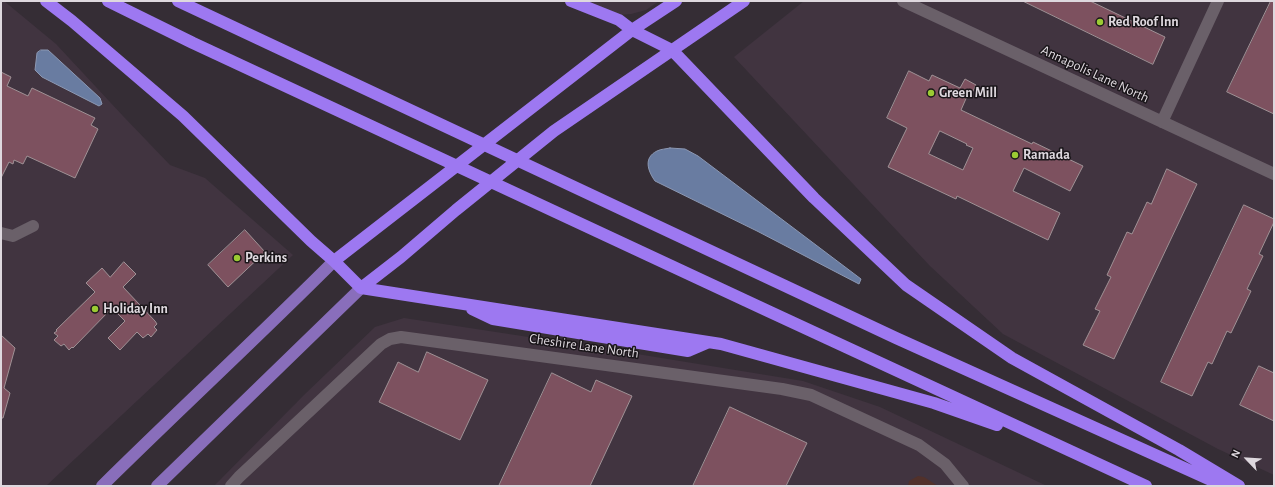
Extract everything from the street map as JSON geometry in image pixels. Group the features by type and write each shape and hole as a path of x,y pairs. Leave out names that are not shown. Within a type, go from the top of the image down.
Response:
{"highway":[{"path":"46,1 72,21 183,116 311,242 334,261 362,288 709,342 934,403 1059,446"},
{"path":"108,1 215,54 1146,486"},
{"path":"178,1 896,338 1224,486"},
{"path":"571,1 619,20 632,30 672,50 814,198 906,284 1012,358 1179,450 1239,486"},
{"path":"334,261 632,30 676,1"},
{"path":"362,288 554,131 744,1"}],"main road":[{"path":"102,486 334,261"},
{"path":"157,486 362,288"}],"street":[{"name":"Annapolis Lane North","path":"903,1 1274,174"},
{"path":"1162,122 1218,1"},
{"path":"1,233 14,236 33,226"},
{"name":"Cheshire Lane North","path":"231,486 381,344 390,339 402,337 775,388 811,395 919,445 945,464 963,486"}],"shaded area":[{"path":"1,1 4,1 56,44 170,165 205,178 293,255 46,486 1,486"},
{"path":"585,1 659,1 646,10 620,15"},
{"path":"804,1 1274,1 1274,475 1218,449 1003,334 930,266 734,57"},
{"path":"404,318 803,381 880,407 1047,486 214,486 305,394 375,327"},
{"path":"918,476 924,477 938,486 908,486 909,481"}],"water":[{"path":"41,50 48,50 100,98 102,104 99,106 42,77 35,70 37,53"},
{"path":"670,148 685,149 698,156 861,279 859,284 757,231 655,181 650,173 648,161 657,151"}],"building":[{"name":"Red Roof Inn","path":"1023,1 1090,1 1165,37 1153,64"},
{"path":"1271,1 1274,1 1274,114 1227,92"},
{"name":"Ramada","path":"909,71 929,81 932,75 960,88 965,79 976,85 971,95 968,94 961,110 1032,144 1033,142 1083,166 1070,191 1024,168 1013,191 1060,213 1048,240 957,196 956,199 888,167 907,128 887,118","holes":["940,131 967,144 966,145 973,148 963,170 929,154"]},
{"path":"1,72 11,77 7,86 28,96 32,88 95,118 91,125 98,129 75,178 27,156 23,164 14,160 13,164 9,162 1,178"},
{"path":"1167,169 1197,184 1114,359 1083,345 1100,311 1095,309 1111,277 1107,275 1127,232 1132,234 1147,202 1151,204"},
{"path":"1244,205 1274,219 1274,222 1259,254 1263,256 1247,289 1251,291 1231,333 1227,331 1212,364 1208,362 1192,396 1161,382"},
{"name":"Perkins","path":"245,230 265,252 228,287 208,265"},
{"name":"Holiday Inn","path":"124,262 136,274 123,287 155,321 157,324 154,327 157,330 151,337 148,334 143,338 137,332 120,350 108,338 125,321 112,308 73,348 72,347 69,350 64,344 61,346 54,340 58,336 54,333 95,292 86,283 102,268 110,277"},
{"path":"1,335 15,348 4,388 10,393 3,418 1,418"},
{"path":"427,352 488,380 460,440 379,402 398,362 418,372"},
{"path":"1259,366 1274,373 1274,421 1240,405"},
{"path":"552,373 591,392 596,380 632,396 590,486 499,486"},
{"path":"730,407 807,443 786,486 693,486"}],"place":[{"name":"Red Roof Inn","path":"1100,22"},
{"name":"Green Mill","path":"931,93"},
{"name":"Ramada","path":"1015,155"},
{"name":"Perkins","path":"237,258"},
{"name":"Holiday Inn","path":"95,309"}]}
